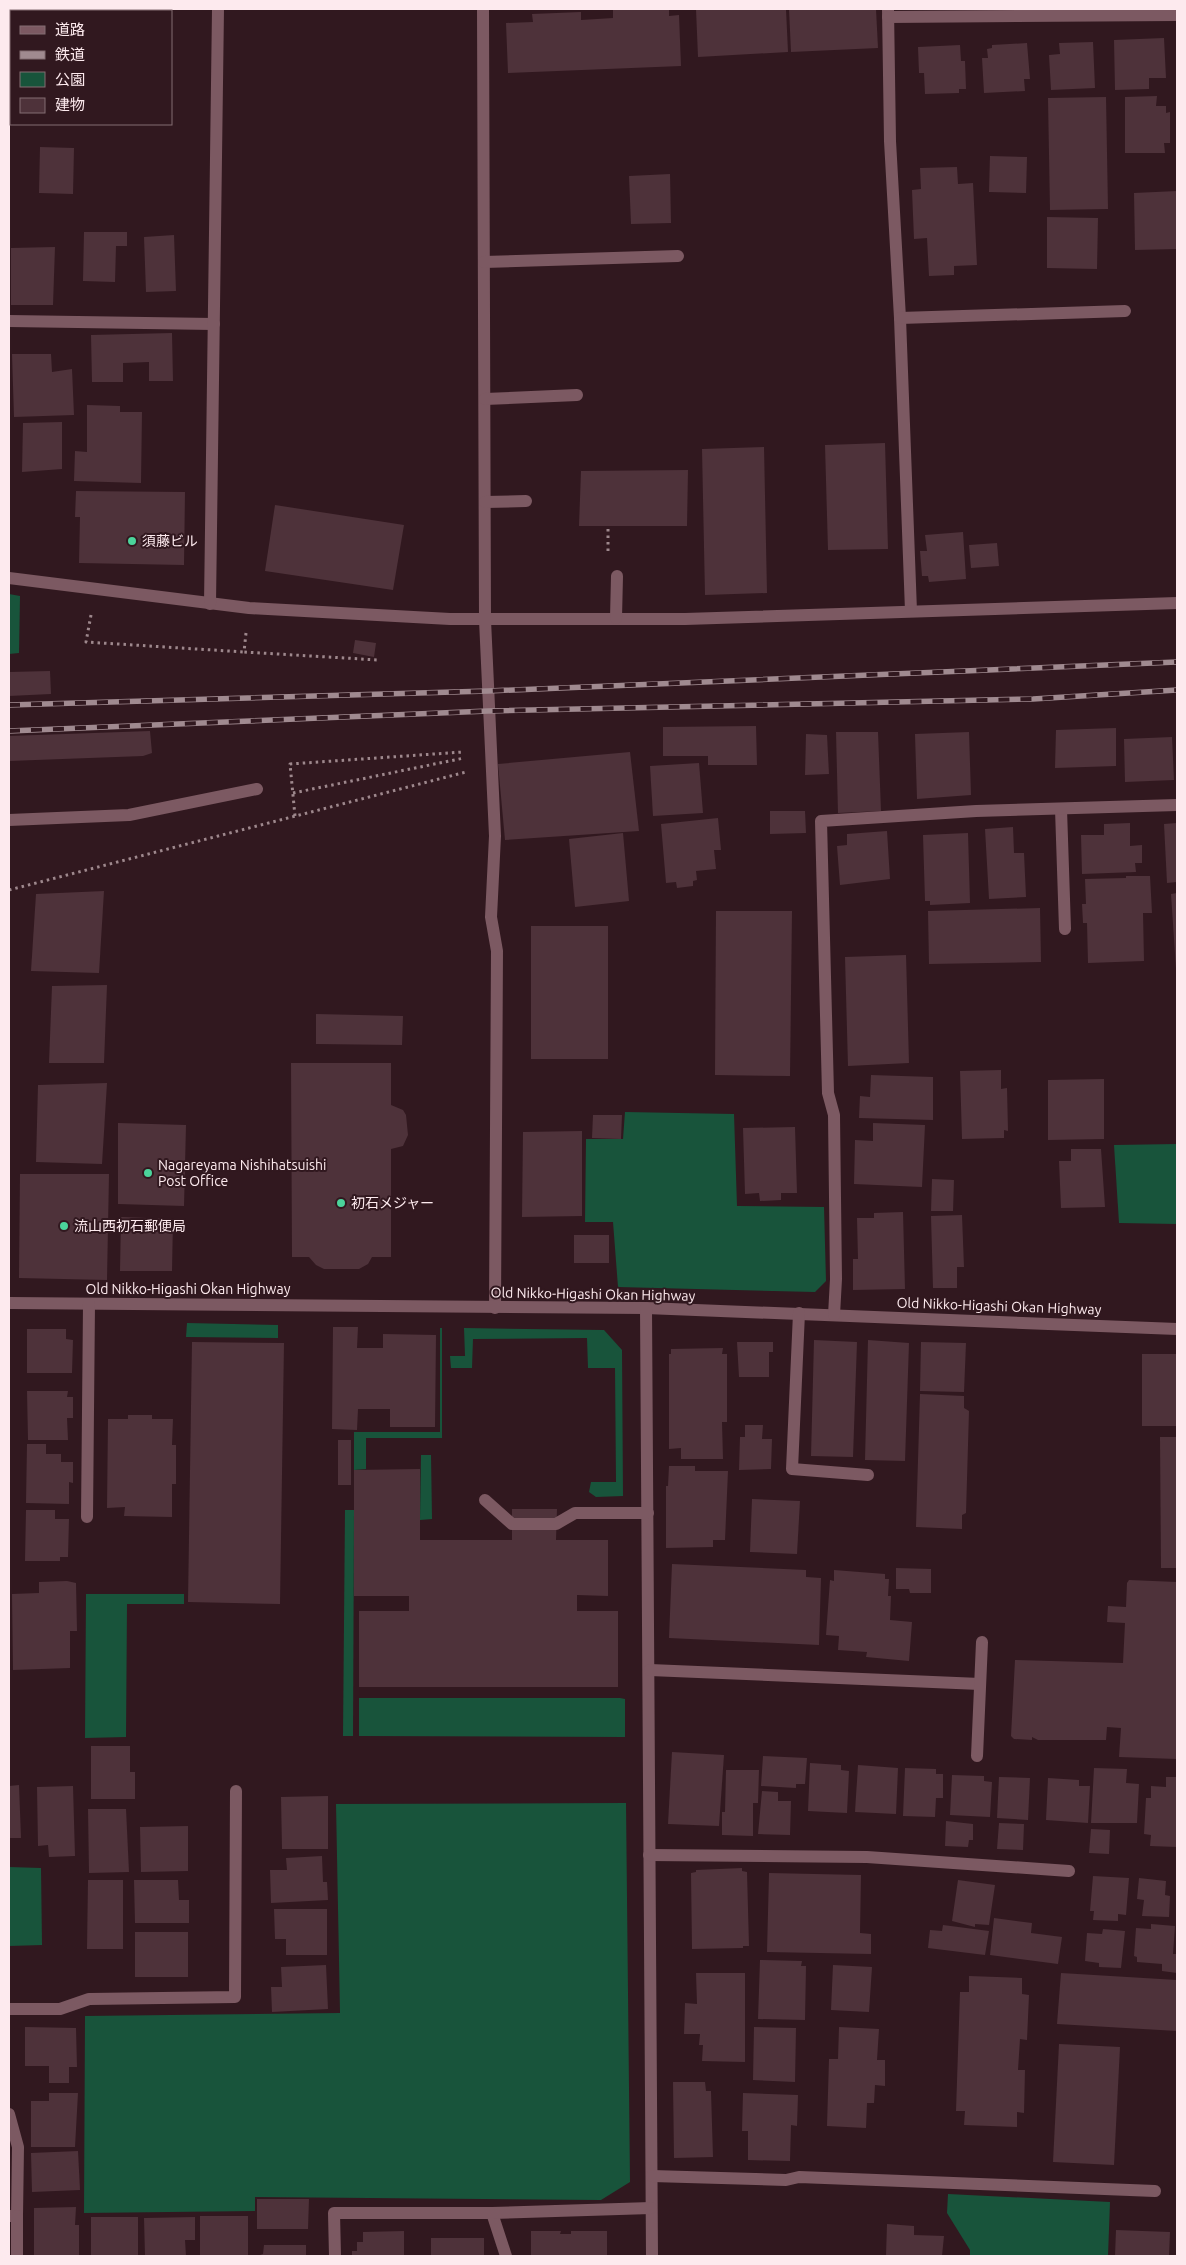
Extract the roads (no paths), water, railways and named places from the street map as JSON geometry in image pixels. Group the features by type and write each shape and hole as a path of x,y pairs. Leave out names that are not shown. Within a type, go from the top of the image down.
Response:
{"street":[{"path":"210,604 218,9"},
{"path":"484,9 485,620 490,764 495,836 491,917 497,951 495,1308"},
{"path":"910,611 900,318 890,141 888,13 1177,15"},
{"path":"484,262 678,256"},
{"path":"900,318 1124,311"},
{"path":"9,321 214,324"},
{"path":"484,399 577,395"},
{"path":"485,502 526,501"},
{"path":"616,618 617,576"},
{"path":"9,578 249,608 485,620 685,619 1177,602"},
{"path":"9,820 129,815 258,789"},
{"path":"834,1315 836,1279 834,1115 828,1093 821,821 976,811 1177,805"},
{"path":"1061,809 1064,929"},
{"name":"Old Nikko-Higashi Okan Highway","path":"9,1303 646,1308 1177,1329"},
{"path":"87,1517 89,1304"},
{"path":"646,1308 650,1670 649,1854 652,2256"},
{"path":"799,1314 792,1469 868,1475"},
{"path":"485,1500 512,1524 556,1524 575,1512 648,1513"},
{"path":"977,1756 982,1642"},
{"path":"650,1670 980,1684"},
{"path":"9,2009 60,2008 90,1999 235,1997 236,1791"},
{"path":"649,1854 867,1857 1069,1871"},
{"path":"9,2114 18,2147 13,2216 17,2256"},
{"path":"652,2176 786,2180 799,2177 1155,2191"},
{"path":"334,2256 334,2213 492,2213 652,2208"},
{"path":"492,2213 506,2256"}],"railway":[{"path":"9,705 488,691 1177,662"},
{"path":"9,731 488,711 1033,699 1177,690"}],"place":[{"name":"須藤ビル","path":"132,541"},
{"name":"Nagareyama Nishihatsuishi Post Office","path":"148,1173"},
{"name":"初石メジャー","path":"341,1203"},
{"name":"流山西初石郵便局","path":"64,1226"}]}
